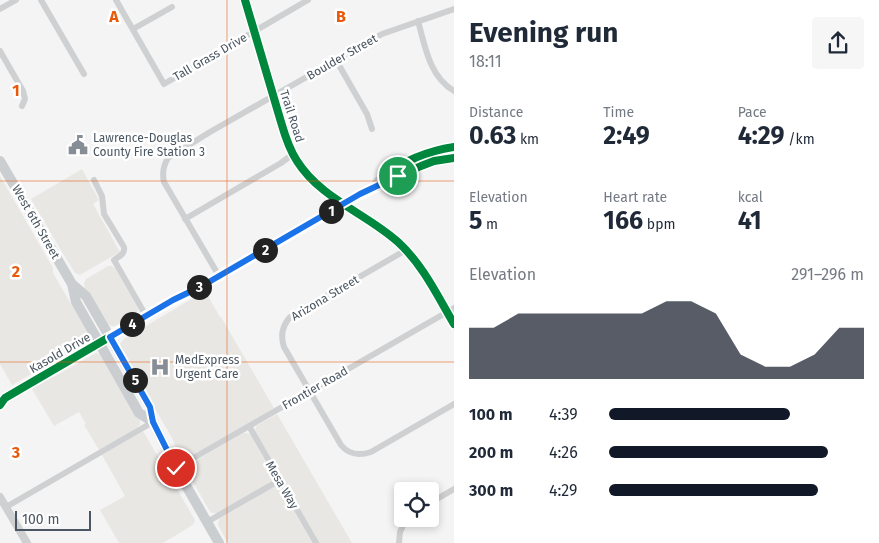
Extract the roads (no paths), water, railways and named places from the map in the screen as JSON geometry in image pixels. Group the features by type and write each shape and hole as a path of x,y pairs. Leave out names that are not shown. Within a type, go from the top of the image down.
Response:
{"main road":[{"name":"Kasold Drive","path":"2,400 173,300 219,276 344,204 407,161 424,154 454,147"},
{"name":"Kasold Drive","path":"360,194 421,166 454,158"},
{"name":"West 6th Street","path":"0,161 72,284 76,302 139,413 153,422"},
{"name":"West 6th Street","path":"72,284 86,296 110,337 150,407 153,422 176,468 220,543"}],"street":[{"path":"0,9 16,0"},
{"path":"41,0 84,74"},
{"path":"116,0 133,29 172,7"},
{"name":"Trail Road","path":"245,0 253,32 287,141 293,154 314,182 389,235 406,250 450,310 454,324"},
{"name":"Tall Grass Drive","path":"133,29 164,84 308,0"},
{"name":"Boulder Street","path":"186,219 164,182 163,169 165,163 172,155 382,34 454,9"},
{"path":"418,21 434,70 444,84 454,90"},
{"path":"0,51 23,91 25,98 22,106"},
{"path":"336,60 367,114 372,129"},
{"path":"219,276 186,219 293,154"},
{"path":"94,180 102,196 104,214 124,247 124,253 114,260 146,316"},
{"name":"Arizona Street","path":"310,391 284,347 282,333 286,322 295,314 406,250"},
{"name":"Frontier Road","path":"176,468 450,310"},
{"path":"310,391 341,445 356,455 371,452 454,404"},
{"path":"6,507 153,422"},
{"name":"Mesa Way","path":"249,426 316,543"},
{"path":"207,522 280,480"},
{"path":"439,498 454,489"},
{"path":"0,497 27,543"},
{"path":"400,543 400,532 402,527"}],"place":[{"name":"Lawrence-Douglas County Fire Station 3","path":"78,145"},
{"name":"MedExpress Urgent Care","path":"160,367"}]}
